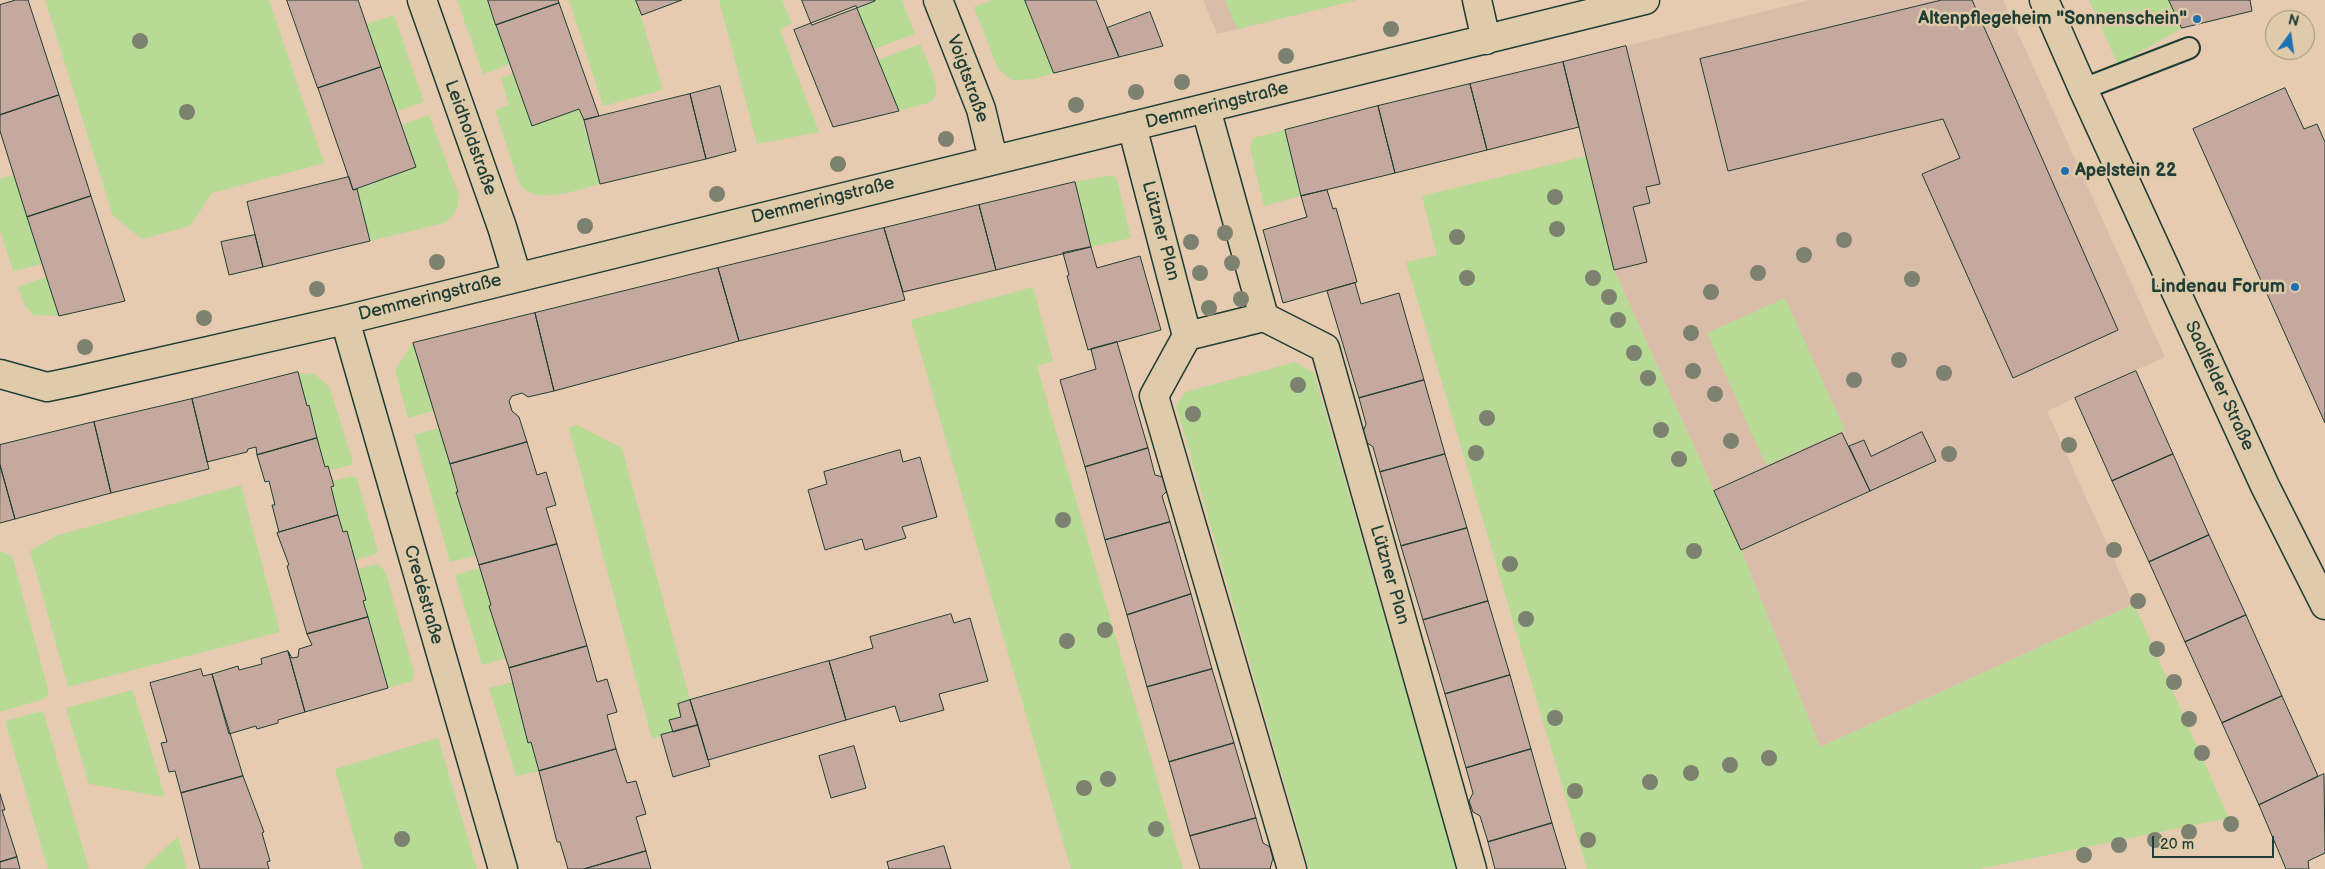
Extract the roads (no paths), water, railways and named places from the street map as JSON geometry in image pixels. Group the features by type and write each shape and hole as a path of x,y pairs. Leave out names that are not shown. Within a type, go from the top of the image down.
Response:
{"street":[{"name":"Leidholdstraße","path":"422,0 499,219 517,277"},
{"name":"Voigtstraße","path":"938,0 981,109 993,159"},
{"path":"1477,0 1486,40"},
{"name":"Demmeringstraße","path":"0,373 47,387 345,320 1645,0"},
{"name":"Saalfelder Straße","path":"2044,0 2082,89 2265,486 2325,605"},
{"path":"1206,109 1264,317 1187,336 1154,396 1292,869"},
{"name":"Lützner Plan","path":"1132,126 1187,336"},
{"name":"Lützner Plan","path":"1264,317 1325,348 1472,869"},
{"name":"Credéstraße","path":"345,320 503,869"}],"lane":[{"path":"2082,89 2189,48"}],"place":[{"name":"Altenpflegeheim \"Sonnenschein\"","path":"2197,19"},
{"name":"Apelstein 22","path":"2065,171"},
{"name":"Lindenau Forum","path":"2295,287"}]}
